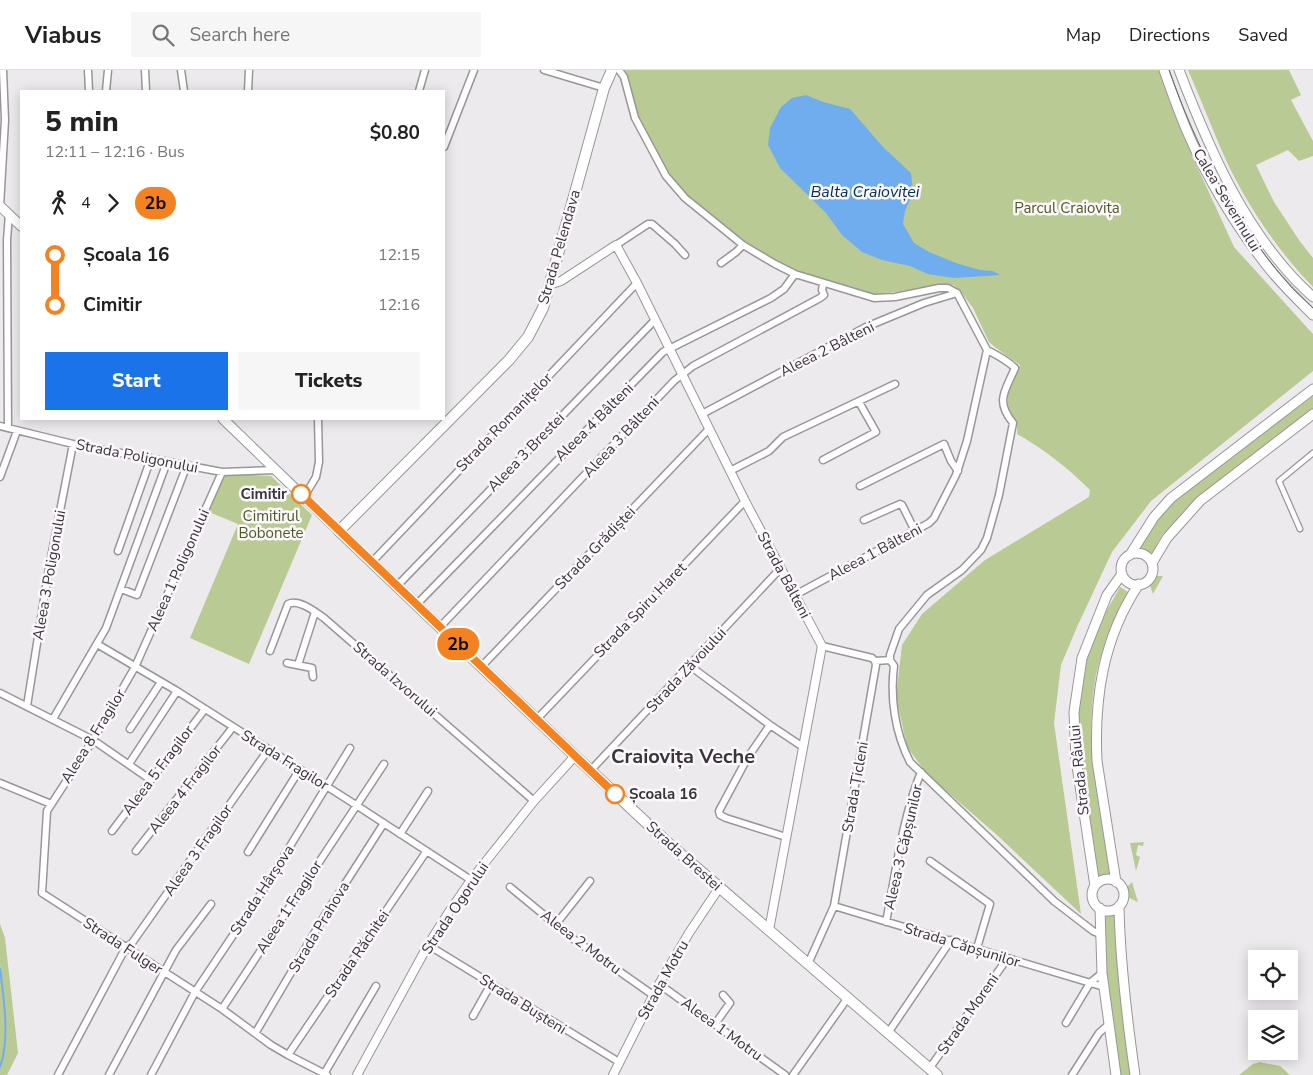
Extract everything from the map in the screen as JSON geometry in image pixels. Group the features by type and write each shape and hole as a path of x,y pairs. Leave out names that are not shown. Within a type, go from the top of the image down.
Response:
{"main road":[{"name":"Strada Pelendava","path":"340,531 509,360 528,337 543,308 604,88 612,70"},
{"name":"Calea Severinului","path":"1164,70 1190,138 1214,184 1264,262 1313,315"},
{"name":"Calea Severinului","path":"1179,70 1214,154 1240,202 1273,254 1289,274 1313,297"},
{"path":"0,206 20,225"},
{"path":"1301,303 1313,322"},
{"name":"Strada Râului","path":"1116,1075 1102,973 1100,908 1094,903 1092,896 1095,886 1076,759 1074,712 1082,658 1107,595 1122,574 1122,563 1130,555 1154,517 1171,498 1313,389"},
{"name":"Strada Râului","path":"1135,1075 1120,941 1119,906 1123,893 1121,887 1116,882 1097,761 1098,688 1107,652 1131,596 1139,584 1144,583 1150,577 1153,570 1152,563 1167,538 1200,501 1313,414"},
{"name":"Strada Brestei","path":"227,421 590,770 719,888 933,1072"},
{"path":"1130,555 1141,554 1146,556 1152,563"},
{"path":"1122,574 1129,582 1139,584"},
{"path":"1095,886 1104,880 1116,882"},
{"path":"1100,908 1110,910 1119,906"}],"street":[{"path":"0,206 5,120 3,70"},
{"path":"88,70 89,90"},
{"path":"106,90 108,70"},
{"path":"145,70 146,90"},
{"path":"180,70 184,90"},
{"path":"248,90 249,70"},
{"path":"419,90 425,70"},
{"path":"445,144 474,70"},
{"path":"544,70 604,88"},
{"path":"619,70 624,77 635,118 666,176 685,198 742,245 795,274 874,298 895,297 948,288 957,293 987,350 1004,359 1015,368 1003,397 1002,407 1013,423 1011,438 999,496 987,538 980,550 962,570 927,595 899,629 890,655 890,660 894,666 893,701 902,747 910,762 1054,900 1093,931 1100,934"},
{"path":"8,428 9,328 7,240 9,214"},
{"path":"549,285 561,281 648,224 652,224 685,255"},
{"name":"Strada Bâlteni","path":"616,245 637,283 745,501 822,646"},
{"path":"720,263 736,252 742,245"},
{"name":"Aleea 4 Bâlteni","path":"417,604 663,352 770,298 784,289 795,274"},
{"name":"Strada Romanițelor","path":"372,562 637,283"},
{"name":"Aleea 3 Bâlteni","path":"440,626 682,374 693,366 820,298 824,295 822,290 823,284"},
{"name":"Aleea 2 Bâlteni","path":"702,414 866,327 924,303 957,293"},
{"name":"Aleea 3 Brestei","path":"397,586 655,320"},
{"path":"0,327 9,328"},
{"name":"Aleea 1 Bâlteni","path":"795,595 915,531 934,518 958,471 967,441 987,350"},
{"path":"730,470 769,451 783,436 895,384"},
{"path":"823,460 876,432 859,402"},
{"path":"304,497 316,477 319,462 318,420"},
{"name":"Strada Poligonului","path":"0,426 73,444 222,472 276,470"},
{"name":"Strada Grădiștei","path":"482,667 710,429"},
{"path":"0,477 17,431"},
{"name":"Aleea 3 Poligonului","path":"27,706 49,568 73,444"},
{"path":"860,486 944,444 951,462 958,471"},
{"path":"1300,529 1279,480 1313,453"},
{"path":"118,551 151,458"},
{"path":"53,719 106,628 167,462"},
{"path":"120,589 137,595 187,465"},
{"name":"Aleea 1 Poligonului","path":"135,667 222,472"},
{"name":"Strada Spiru Haret","path":"536,719 745,501"},
{"path":"864,520 902,504 915,531"},
{"name":"Strada Zăvoiului","path":"590,770 780,569"},
{"name":"Strada Izvorului","path":"270,651 289,602 300,604 315,612 534,801"},
{"path":"298,665 315,612"},
{"name":"Strada Fragilor","path":"96,644 177,691 471,880"},
{"path":"769,930 822,646 872,658 875,661 890,660"},
{"name":"Strada Țicleni","path":"808,964 834,906 875,661"},
{"path":"287,663 312,668 313,677"},
{"path":"690,666 770,725 803,746"},
{"name":"Aleea 8 Fragilor","path":"51,804 93,740 135,667"},
{"path":"130,729 161,682"},
{"path":"129,764 177,691"},
{"path":"0,693 93,740 151,780"},
{"name":"Aleea 5 Fragilor","path":"112,831 204,709"},
{"path":"770,725 748,757 719,811 720,815 726,818 786,837"},
{"name":"Aleea 4 Fragilor","path":"136,851 233,727"},
{"name":"Strada Hârșova","path":"151,1075 195,992 262,892 350,748"},
{"name":"Aleea 3 Fragilor","path":"58,1075 126,947 132,943 268,750"},
{"name":"Strada Ogorului","path":"357,1075 428,945 471,880 534,801 575,756"},
{"name":"Aleea 1 Fragilor","path":"222,1009 384,764"},
{"path":"248,852 300,769"},
{"name":"Aleea 3 Căpșunilor","path":"886,922 904,834 921,772"},
{"path":"0,783 51,804"},
{"path":"400,834 428,792"},
{"name":"Strada Fulger","path":"51,804 48,811 42,893 222,1009 288,1055 326,1074"},
{"name":"Strada Prahova","path":"256,1032 325,915 384,823"},
{"name":"Strada Răchitei","path":"288,1055 426,852"},
{"path":"930,860 990,904 977,948"},
{"path":"556,924 590,881"},
{"name":"Aleea 2 Motru","path":"510,887 602,960 653,995"},
{"name":"Strada Motru","path":"613,1075 659,984 689,933 719,888"},
{"path":"109,1075 176,950 211,904"},
{"name":"Strada Căpșunilor","path":"834,906 951,940 1007,959 1104,986"},
{"path":"888,1033 951,940"},
{"name":"Strada Bușteni","path":"428,945 619,1062"},
{"name":"Strada Moreni","path":"933,1072 1007,959"},
{"path":"1066,1022 1090,983 1102,973"},
{"path":"473,1016 491,984"},
{"name":"Aleea 1 Motru","path":"659,984 785,1075"},
{"path":"326,1074 376,986"},
{"path":"715,1024 730,1003 723,995"},
{"path":"793,1075 848,999"},
{"path":"1072,1075 1099,1032 1108,1025"}],"green space":[{"name":"Parcul Craiovița","path":"625,70 1160,70 1190,151 1234,247 1313,334 1313,371 1151,501 1112,552 1061,665 1054,723 1081,914 998,836 927,774 907,747 896,697 902,645 922,614 985,560 1089,497 1090,490 1055,459 1017,434 1017,424 1009,408 1008,399 1020,365 989,342 973,308 954,285 945,284 874,294 849,288 783,265 727,230 686,196 668,175 637,115"},
{"path":"1188,70 1289,70 1301,95 1291,100 1313,141 1313,156 1299,161 1288,150 1256,165 1274,202 1313,258 1313,287 1275,242 1243,193 1225,158"},
{"path":"1313,396 1313,411 1198,499 1162,535 1152,553 1139,548 1160,515 1187,490"},
{"name":"Cimitirul Bobonete","path":"225,474 271,476 312,515 249,664 190,638 238,524 209,512"},
{"path":"1153,576 1163,576 1153,594 1149,583"},
{"path":"1120,587 1128,592 1112,627 1099,663 1092,711 1091,735 1095,782 1111,875 1096,877 1080,763 1079,706 1089,649 1099,625"},
{"path":"1144,842 1143,846 1138,845 1136,855 1140,857 1136,871 1130,843"},
{"path":"1132,882 1138,902 1127,897 1125,889"},
{"path":"1101,915 1114,916 1124,1025 1131,1075 1120,1075 1112,1025"},
{"path":"0,924 5,938 18,1053 7,1075 0,1075"},
{"path":"1260,1062 1280,1066 1290,1075 1239,1075 1253,1064"}],"water":[{"name":"Balta Craioviței","path":"806,95 823,102 850,109 884,148 911,173 913,193 905,211 903,224 914,243 929,252 956,263 980,270 993,271 1000,275 954,278 928,274 910,266 882,260 862,252 842,235 826,213 780,168 768,145 770,128 781,107 792,98"}],"waterway":[{"path":"0,969 5,1032 5,1044 0,1067"}],"tram line":[{"path":"1169,70 1204,154 1233,207 1267,258 1289,285 1313,308"}],"bus line":[{"name":"2b","path":"301,494 615,794"}],"place":[{"name":"Cimitir","path":"301,494"},
{"name":"Școala 16","path":"615,794"}],"district":[{"name":"Craiovița Veche","path":"683,756"}]}
